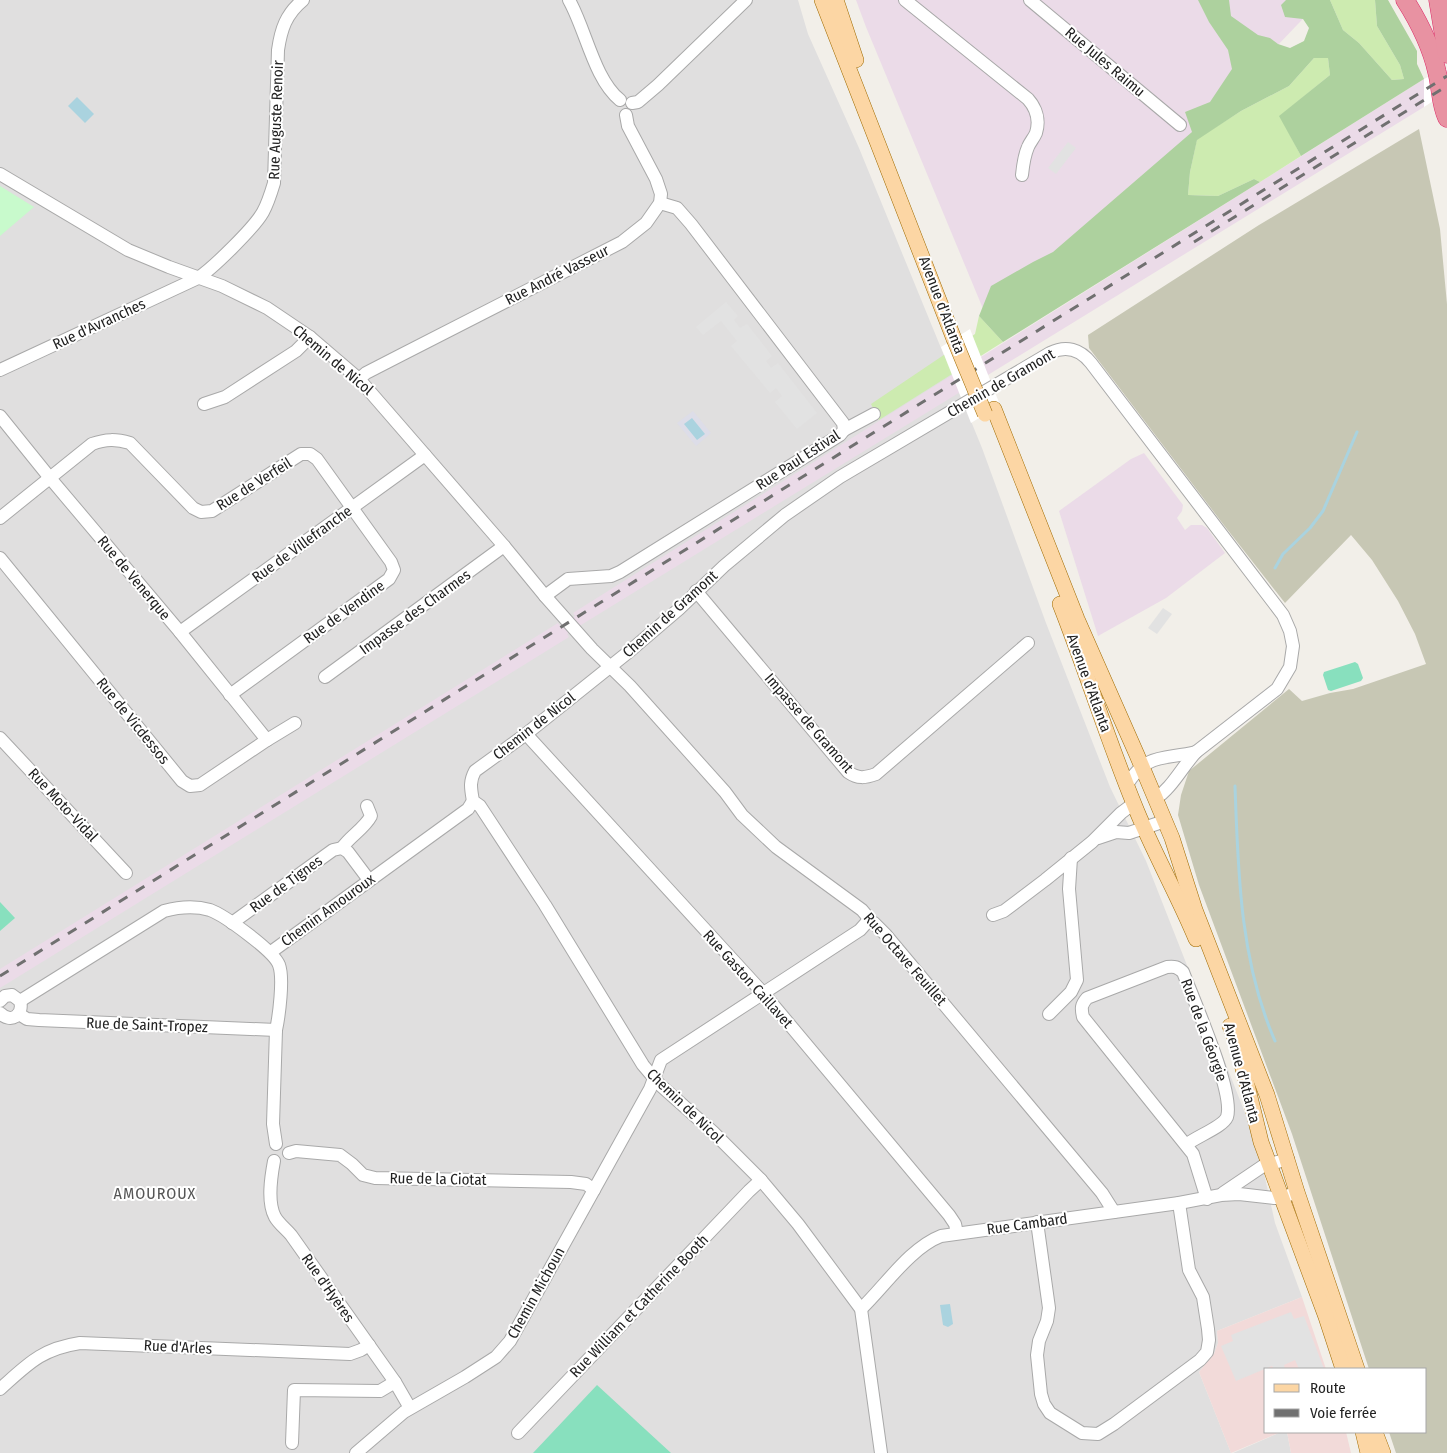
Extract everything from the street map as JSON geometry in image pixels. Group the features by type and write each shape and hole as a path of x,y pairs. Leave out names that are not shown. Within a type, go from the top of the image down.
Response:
{"highway":[{"path":"1405,0 1416,16 1432,55 1447,118"},
{"path":"1438,0 1447,54"}],"main road":[{"name":"Avenue d'Atlanta","path":"822,0 989,412 1083,663 1126,786 1144,829 1189,922 1236,1040 1261,1142 1326,1317 1343,1368"},
{"name":"Avenue d'Atlanta","path":"836,0 850,43 959,336"},
{"name":"Avenue d'Atlanta","path":"989,412 1165,821 1195,910 1264,1086 1356,1368"},
{"path":"1134,804 1155,799"},
{"path":"1363,1433 1368,1453"},
{"path":"1375,1433 1383,1453"}],"street":[{"name":"Rue Auguste Renoir","path":"198,278 210,270 243,235 262,214 269,201 274,184 278,50 281,31 288,18 303,0"},
{"path":"569,0 602,78 611,93 626,102"},
{"path":"905,0 1028,99 1035,107 1038,119 1036,132 1028,147 1022,175"},
{"name":"Rue Jules Raimu","path":"1030,0 1180,125"},
{"path":"660,203 661,194 656,178 635,141 628,126 626,115 621,114 617,105 643,98 746,1"},
{"name":"Chemin de Nicol","path":"0,174 113,242 162,264 222,286 267,308 310,338 369,388 545,596 592,649 610,666 526,734 475,771 471,778 470,786 473,801 480,806 544,905 643,1064 659,1084 713,1132 761,1180 798,1224 861,1309 881,1453"},
{"name":"Rue André Vasseur","path":"359,378 401,354 622,242 646,223 660,203"},
{"name":"Rue Paul Estival","path":"545,596 568,578 611,576 620,572 840,435 844,430 843,423 691,224 678,208 660,203"},
{"name":"Rue d'Avranches","path":"0,370 198,278"},
{"path":"204,404 225,397 296,351 310,338"},
{"name":"Chemin de Gramont","path":"610,666 668,619 696,591 768,528 827,485 1050,353 1062,349 1078,350 1091,363 1283,615 1290,631 1293,646 1290,667 1277,689 1196,752 1163,794 1155,799"},
{"path":"844,430 874,414"},
{"name":"Rue de Venerque","path":"0,416 180,632 267,740"},
{"name":"Rue de Verfeil","path":"50,478 92,444 106,439 118,440 130,443 138,450 193,508 201,512 212,511 301,454 310,454 317,459 353,507"},
{"name":"Rue de Villefranche","path":"180,632 425,455"},
{"path":"0,518 50,478"},
{"name":"Rue de Vendine","path":"230,695 389,578 394,570 391,562 353,507"},
{"name":"Impasse des Charmes","path":"325,677 504,546"},
{"name":"Rue de Vicdessos","path":"0,558 182,781 190,786 200,785 295,723"},
{"name":"Impasse de Gramont","path":"696,591 848,772 856,777 865,778 876,774 1028,643"},
{"name":"Rue Octave Feuillet","path":"610,666 725,792 742,815 776,847 862,910 867,916 868,921 874,923 886,934 1102,1193 1114,1212"},
{"name":"Rue Gaston Caillavet","path":"526,734 764,994 949,1215 955,1224 957,1233"},
{"name":"Rue Moto-Vidal","path":"0,738 126,873"},
{"name":"Chemin de Gramont","path":"1126,786 1132,777 1151,760 1162,756 1176,757 1196,752"},
{"name":"Chemin Amouroux","path":"20,1001 164,910 200,908 212,910 271,952 468,809 473,801"},
{"path":"993,916 1004,911 1092,842 1121,813 1134,804"},
{"name":"Rue de Tignes","path":"232,923 333,850 342,848 348,839 368,822 371,816 366,806"},
{"path":"1092,842 1109,834 1116,832 1129,833 1165,821"},
{"path":"342,848 348,852 369,880"},
{"path":"1049,1014 1071,992 1077,980 1070,889 1071,858"},
{"name":"Chemin Michoun","path":"356,1453 404,1412 496,1357 510,1341 611,1162 650,1089 661,1060 860,930 868,921"},
{"path":"271,952 279,965 281,978 279,1016 276,1030 272,1124 276,1144"},
{"name":"Rue de la Géorgie","path":"1186,1145 1193,1139 1223,1123 1227,1117 1227,1109 1225,1087 1217,1061 1183,972 1178,967 1173,966 1087,998 1082,1004 1081,1009 1083,1016 1186,1145 1197,1163 1207,1199"},
{"path":"0,1001 5,996 12,995 20,1001 21,1008 19,1014"},
{"name":"Rue de Saint-Tropez","path":"0,1013 8,1018 19,1014 27,1020 276,1030"},
{"path":"276,1144 284,1145 289,1152 287,1158 282,1162 274,1161 270,1157 272,1147 276,1144"},
{"name":"Rue de la Ciotat","path":"289,1152 340,1155 363,1175 375,1178 571,1182 586,1184 594,1190"},
{"name":"Rue Cambard","path":"1221,1195 1263,1166 1288,1159"},
{"name":"Rue d'Hyères","path":"274,1161 271,1201 272,1211 276,1219 291,1235 395,1382 410,1408"},
{"name":"Rue William et Catherine Booth","path":"518,1433 761,1180"},
{"name":"Rue Cambard","path":"861,1309 917,1250 928,1241 941,1236 1207,1199 1221,1195 1239,1194 1281,1198 1297,1192"},
{"path":"1037,1222 1049,1308 1047,1321 1039,1341 1037,1355 1042,1399 1050,1413 1082,1433 1098,1434 1200,1360 1207,1352 1208,1334 1203,1297 1189,1270 1179,1203"},
{"name":"Rue d'Arles","path":"0,1389 35,1358 53,1349 80,1343 350,1354 368,1345"},
{"path":"292,1443 294,1390 380,1391 395,1382"}],"shaded area":[{"path":"0,0 798,0 808,34 859,148 982,448 1046,623 1110,787 1146,861 1258,1146 1275,1223 1302,1297 1217,1331 1218,1343 1214,1354 1199,1372 1231,1453 0,1453"},
{"path":"856,0 1321,0 1202,124 991,328"},
{"path":"1424,79 1424,107 581,625 567,634 569,637 0,988 0,969 558,623 560,626 575,616 573,613"},
{"path":"1419,129 1440,229 1447,304 1447,1453 1396,1453 1389,1433 1427,1433 1427,1368 1369,1368 1292,1134 1199,885 1178,815 1181,795 1189,771 1289,689 1302,701 1353,689 1426,664 1415,634 1398,601 1372,560 1351,535 1285,603 1089,348 1088,335 1259,225"},
{"path":"1068,142 1076,148 1056,174 1048,168"},
{"path":"726,302 738,316 734,320 740,328 747,324 772,356 766,361 771,368 778,363 817,413 797,429 775,402 782,396 776,388 770,393 731,346 737,341 721,321 703,335 696,327"},
{"path":"693,411 711,433 696,446 677,423"},
{"path":"1144,453 1183,505 1182,511 1177,518 1185,530 1191,525 1202,525 1207,528 1225,553 1166,598 1098,636 1059,511 1131,459"},
{"path":"1163,608 1172,614 1157,634 1148,628"},
{"path":"1302,1297 1326,1368 1264,1368 1264,1433 1279,1433 1231,1453 1199,1372 1214,1354 1218,1343 1217,1331"},
{"path":"1291,1312 1294,1319 1304,1316 1324,1368 1299,1368 1295,1360 1284,1365 1285,1368 1273,1368 1272,1366 1264,1368 1236,1381 1221,1346 1233,1341 1231,1335"},
{"path":"1279,1433 1287,1433 1291,1453 1233,1453"},
{"path":"1287,1433 1346,1433 1351,1453 1291,1453"}],"green space":[{"path":"1198,0 1229,0 1231,16 1258,35 1270,38 1278,44 1290,48 1304,41 1309,28 1303,19 1285,17 1281,5 1286,0 1330,0 1343,30 1359,43 1392,80 1404,79 1400,65 1377,26 1375,0 1388,0 1417,51 1417,64 1424,79 1301,156 1279,116 1330,75 1328,58 1314,58 1289,86 1241,111 1197,140 1190,172 1188,195 1218,196 1254,179 1260,182 1003,342 979,316 991,286 1053,252 1192,132 1185,112 1210,102 1232,69 1228,50 1209,22"},
{"path":"1330,0 1375,0 1377,26 1400,65 1404,79 1392,80 1359,43 1343,30"},
{"path":"1314,58 1328,58 1330,75 1280,116 1301,156 1260,182 1254,179 1218,196 1188,195 1190,172 1197,139 1241,111 1289,86"},
{"path":"0,186 34,207 0,236"},
{"path":"979,316 1003,342 879,420 871,404 975,334"},
{"path":"1355,662 1358,664 1363,678 1361,681 1331,691 1328,690 1323,675 1324,672"},
{"path":"0,902 15,918 0,931"},
{"path":"597,1385 671,1453 533,1453"}],"water":[{"path":"77,97 94,114 85,123 68,106"},
{"path":"692,418 705,434 697,440 684,424"},
{"path":"950,1304 953,1324 948,1327 943,1325 940,1305"}],"pier":[{"path":"1447,69 1447,92 1424,107 1424,79 1428,77 1431,79"},
{"path":"970,329 1000,405 971,423 941,347"}],"waterway":[{"path":"1275,568 1283,554 1310,528 1323,511 1357,432"},
{"path":"1235,786 1240,883 1248,948 1263,1011 1275,1041"}],"railway":[{"path":"0,976 1447,76"},
{"path":"1194,242 1447,86"}],"district":[{"name":"AMOUROUX","path":"155,1193"}]}
